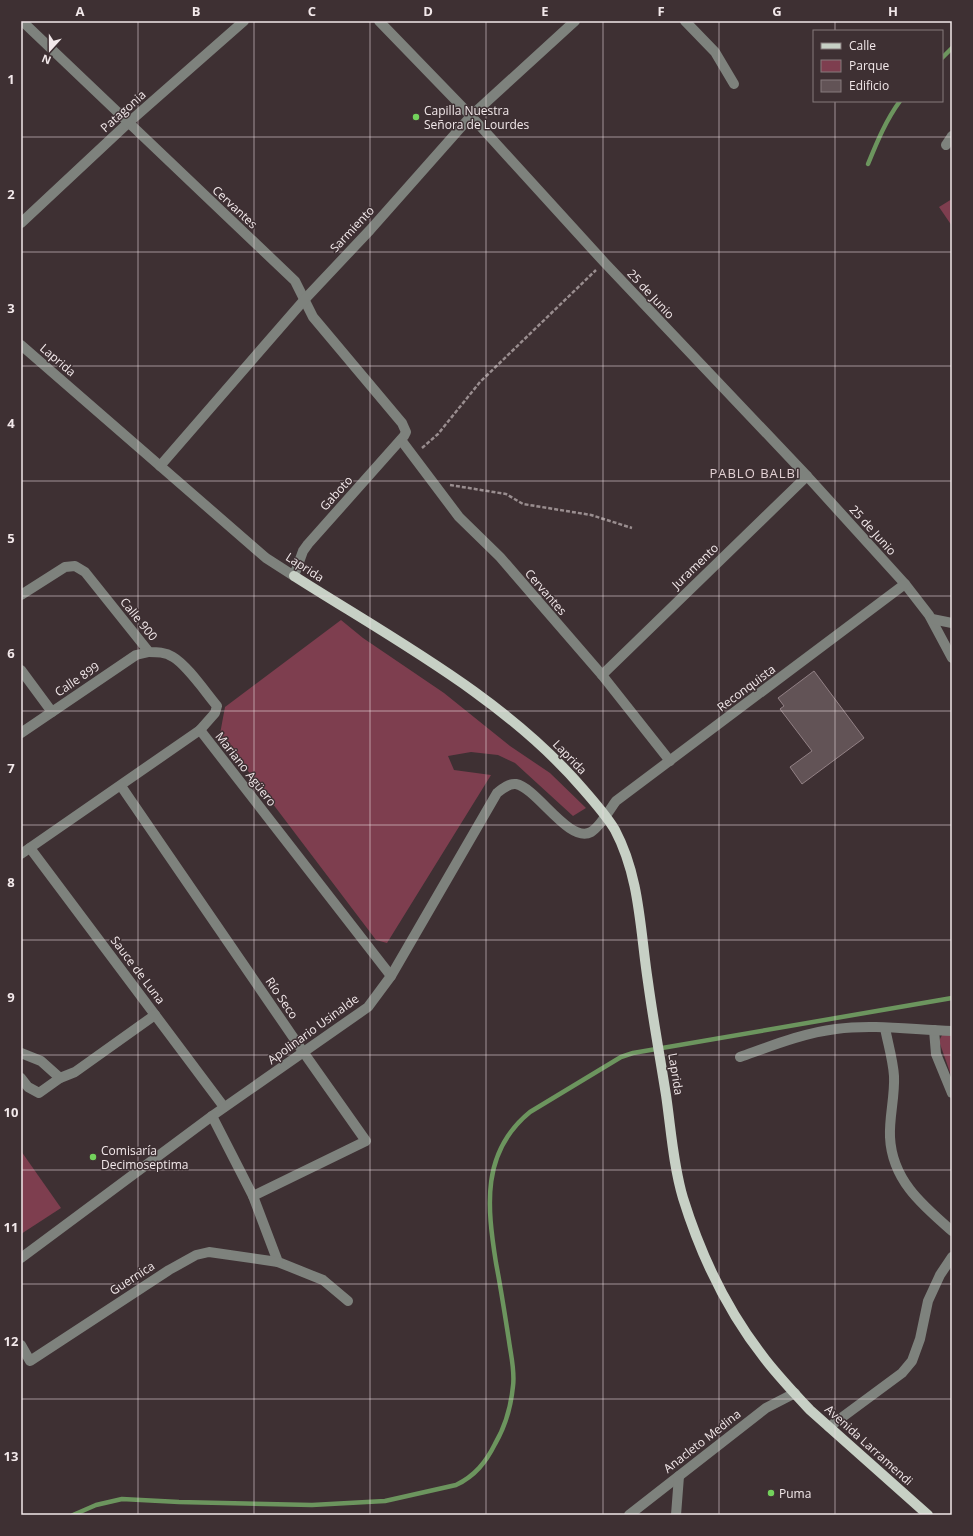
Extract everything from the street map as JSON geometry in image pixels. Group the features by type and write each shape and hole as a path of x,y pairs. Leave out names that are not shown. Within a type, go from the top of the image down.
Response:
{"main road":[{"name":"Laprida","path":"294,576 437,666 479,695 522,729 574,778 605,815 615,830 632,874 638,900 648,981 677,1173 682,1196 696,1235 720,1289 738,1320 765,1360 794,1393"},
{"name":"Avenida Larramendi","path":"794,1393 829,1427 928,1515"}],"street":[{"name":"Cervantes","path":"22,21 295,281 313,317 402,424 403,436 412,456 459,517 500,557 602,675 670,761"},
{"name":"Patagonia","path":"21,223 128,123 244,21"},
{"name":"25 de Junio","path":"379,21 471,116 604,262 807,476 905,584 932,619 952,658"},
{"name":"Sarmiento","path":"160,466 304,299 370,230 471,116 575,21"},
{"path":"685,21 715,52 734,84"},
{"path":"946,145 952,136"},
{"name":"Laprida","path":"21,345 266,558 294,576"},
{"name":"Gaboto","path":"294,576 308,544 403,436"},
{"name":"Juramento","path":"602,675 807,476"},
{"name":"Calle 900","path":"21,595 65,567 75,566 85,572 149,652 161,652 174,657 185,666 217,706 215,713 200,730"},
{"name":"Reconquista","path":"605,815 616,801 905,584"},
{"path":"932,619 952,623"},
{"name":"Calle 899","path":"21,733 136,655 149,652"},
{"path":"21,670 52,712"},
{"name":"Mariano Agüero","path":"21,854 200,730 391,976"},
{"name":"Apolinario Usinalde","path":"21,1258 224,1107 304,1053 368,1007 391,976 497,793 505,786 516,784 529,790 564,824 579,832 589,833 596,828 605,815"},
{"name":"Río Seco","path":"121,786 366,1141 253,1196"},
{"name":"Sauce de Luna","path":"30,848 224,1107"},
{"path":"21,1078 28,1087 39,1093 60,1078 75,1072 155,1015"},
{"path":"886,1028 894,1075 894,1094 890,1137 895,1166 900,1176 929,1212 952,1231"},
{"path":"740,1057 809,1034 836,1029 886,1028 952,1031"},
{"path":"934,1030 936,1054 952,1092"},
{"path":"21,1052 41,1061 60,1078"},
{"path":"212,1116 253,1196 278,1262 323,1280 348,1301"},
{"name":"Guernica","path":"21,1345 30,1361 169,1270 196,1255 209,1252 278,1262"},
{"path":"829,1427 899,1375 912,1361 920,1338 928,1301 940,1275 952,1257"},
{"name":"Anacleto Medina","path":"629,1515 766,1408 794,1393"},
{"path":"676,1515 679,1476"}],"path":[{"path":"412,456 438,434 480,382 604,262"},
{"path":"432,482 506,494 523,504 591,515 632,528"}],"green space":[{"path":"952,199 952,226 939,207"},
{"path":"341,620 363,638 444,693 510,746 550,773 586,808 573,816 515,763 498,755 471,752 448,756 454,770 491,775 387,943 376,940 220,734 225,707"},
{"path":"942,1035 952,1035 952,1078 939,1041"},
{"path":"21,1151 61,1208 21,1234"}],"building":[{"path":"814,671 864,738 802,784 790,767 812,751 780,709 784,706 778,698"}],"waterway":[{"path":"943,57 952,48"},
{"path":"868,164 886,123 899,102"},
{"path":"73,1515 96,1505 122,1499 312,1505 385,1501 456,1485 463,1481 484,1463 492,1451 505,1423 512,1394 514,1375 493,1242 490,1201 491,1181 495,1162 503,1144 514,1128 530,1112 621,1057 633,1053 952,998"}],"place":[{"name":"Capilla Nuestra Señora de Lourdes","path":"416,117"},
{"name":"Comisaría Decimoseptima","path":"93,1157"},
{"name":"Puma","path":"771,1493"}],"district":[{"name":"PABLO BALBI","path":"755,473"}]}
